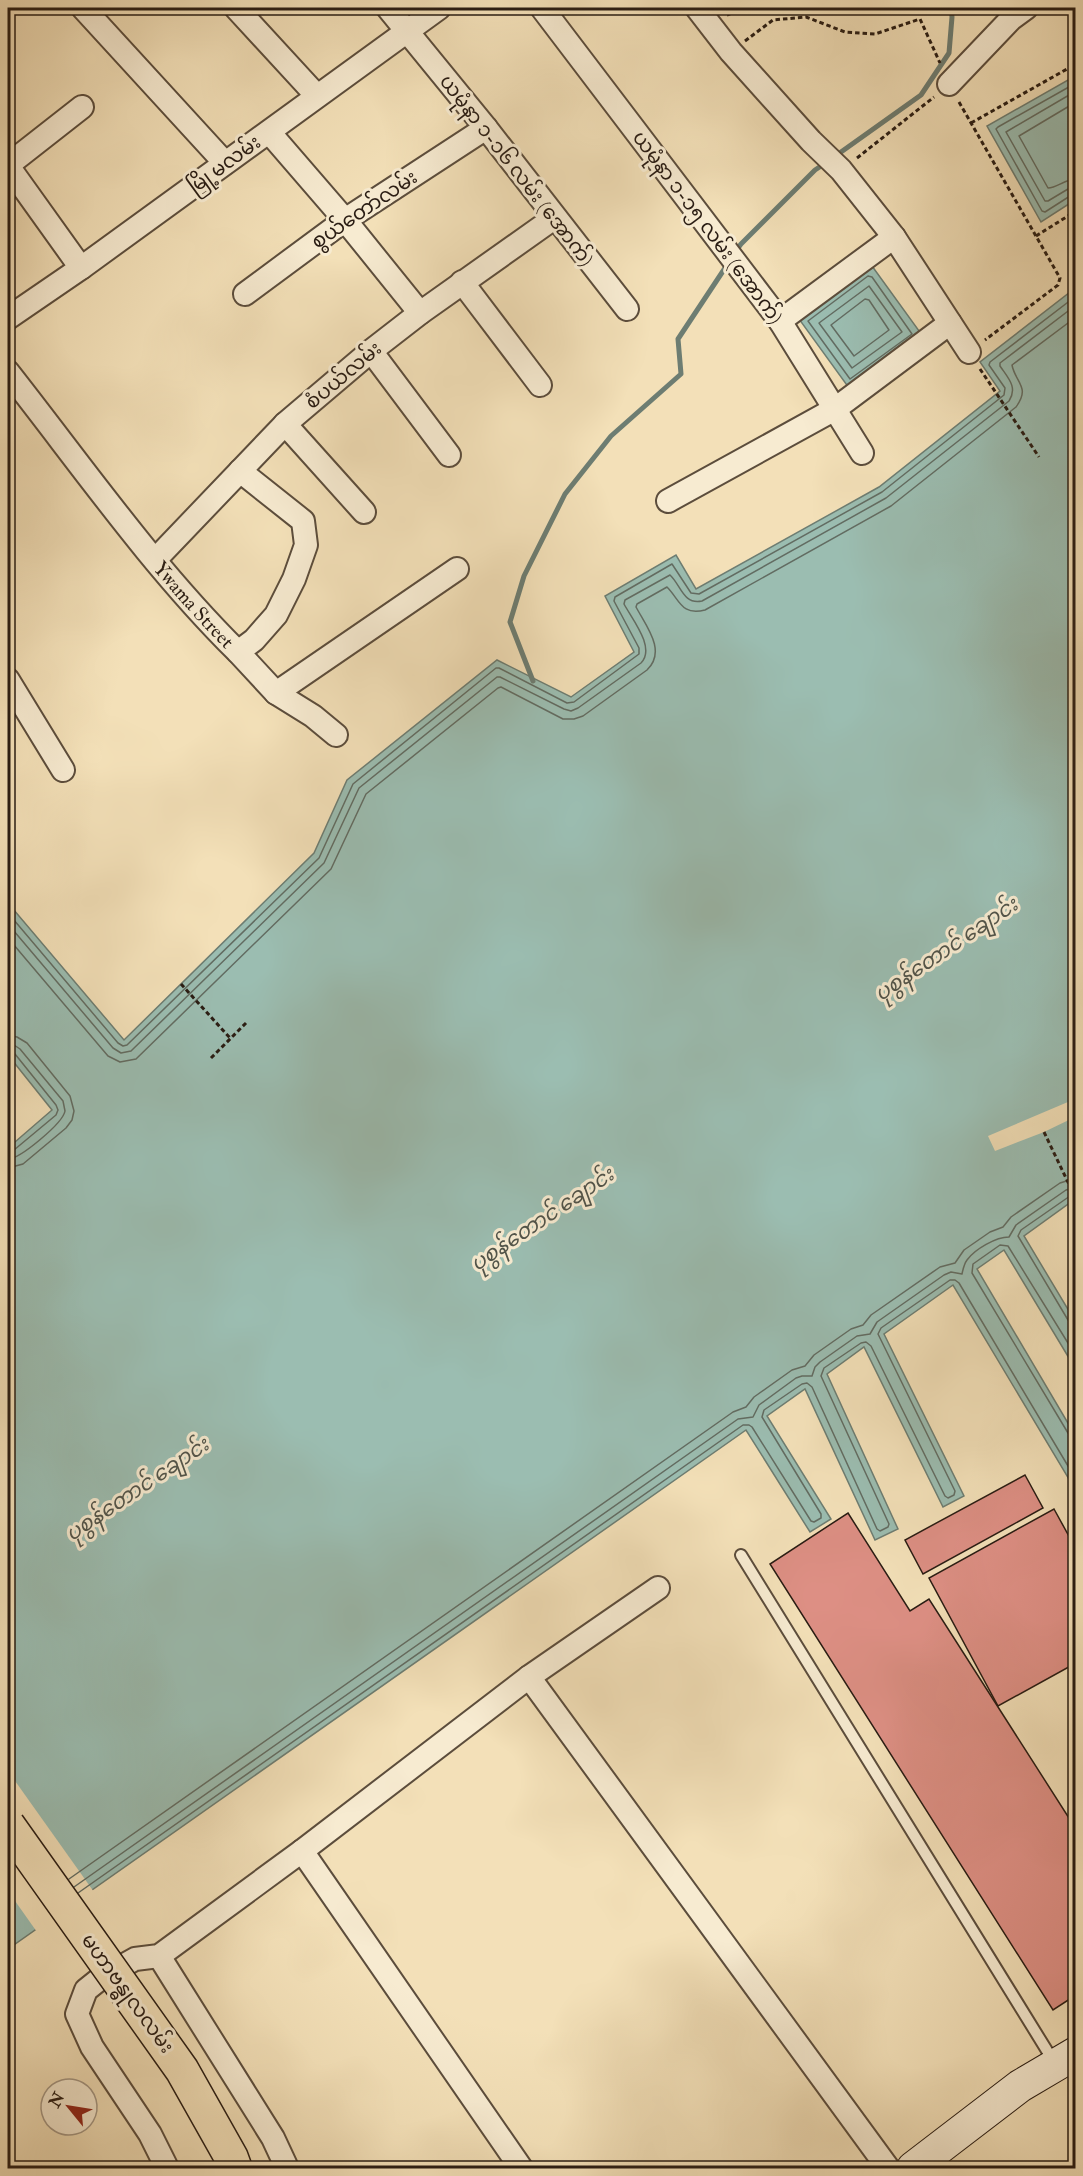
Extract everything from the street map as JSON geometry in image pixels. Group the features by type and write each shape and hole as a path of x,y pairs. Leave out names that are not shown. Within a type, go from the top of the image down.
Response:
{"main road":[{"name":"မဟာဗန္ဓုလလမ်း","path":"8,1825 182,2070 231,2157 235,2169"}],"street":[{"path":"83,8 225,163"},
{"path":"236,8 317,96"},
{"name":"ယမုံနာ ၁-၁၆ လမ်း (အောက်)","path":"388,8 486,128 627,309"},
{"name":"မြို့မလမ်း","path":"8,318 81,268 439,8"},
{"name":"ယမုံနာ ၁-၁၅ လမ်း (အောက်)","path":"542,8 780,321 862,453"},
{"path":"697,8 731,51 811,141 841,170 894,237 969,352"},
{"path":"949,84 1011,19 1026,8"},
{"path":"81,268 8,165 82,107"},
{"name":"စွယ်တော်လမ်း","path":"245,294 345,220 486,128"},
{"path":"269,132 345,220 420,313"},
{"name":"စံပယ်လမ်း","path":"155,560 285,424 420,313 554,218"},
{"path":"780,321 894,237"},
{"path":"462,282 540,385"},
{"path":"668,501 836,409 950,323"},
{"path":"371,351 449,455"},
{"name":"Ywama Street","path":"8,372 155,560 212,626 238,652 254,640 276,615 294,579 306,545 303,521 240,471"},
{"path":"285,424 364,512"},
{"path":"276,693 457,569"},
{"path":"238,652 276,693 313,716 336,735"},
{"path":"8,680 63,770"},
{"path":"167,2169 150,2134 92,2047 76,2014 86,1990 101,1978 135,1959 159,1956 302,1851 529,1677 658,1588"},
{"path":"529,1677 888,2169"},
{"path":"302,1851 521,2169"},
{"path":"159,1956 273,2138 287,2169"},
{"path":"913,2169 1020,2086 1066,2059"}],"lane":[{"path":"741,1555 1066,2059"}],"path":[{"path":"731,51 772,20 806,17 845,32 875,34 920,19 923,22 949,84 1060,278 1058,285 969,352 1039,457"},
{"path":"971,123 1076,64"},
{"path":"841,170 949,84"},
{"path":"1036,236 1076,211"},
{"path":"180,984 231,1038"},
{"path":"211,1058 247,1022"},
{"path":"1044,1132 1076,1199"}],"water":[{"path":"1075,76 1075,200 1041,222 987,126"},
{"path":"872,266 922,335 849,388 799,319"},
{"name":"ပုစွန်တောင် ချောင်း","path":"1074,289 1075,1199 1024,1236 1075,1321 1075,1368 1004,1250 977,1269 1075,1435 1075,1477 1070,1481 953,1285 884,1334 964,1496 943,1507 864,1347 827,1374 898,1529 875,1540 805,1389 767,1416 831,1519 810,1532 746,1430 8,1949 8,1148 52,1110 8,1055 8,903 124,1040 314,853 347,780 497,660 571,697 634,652 605,596 676,555 696,589 879,487 1000,391 980,362"}],"pier":[{"path":"1075,1099 1075,1117 995,1151 988,1136"},
{"path":"8,1771 94,1892 37,1932 8,1891"}],"building":[{"path":"1025,1475 1043,1508 923,1574 905,1540"},
{"path":"1054,1509 1076,1549 1076,1663 998,1706 929,1578"},
{"path":"848,1513 910,1611 929,1599 1076,1829 1076,1995 1053,2010 770,1564"}],"waterway":[{"path":"834,157 921,95 949,53 951,8"},
{"path":"735,252 815,170 827,162"},
{"path":"533,681 510,622 524,576 565,494 611,436 681,374 678,339 729,262"}]}
